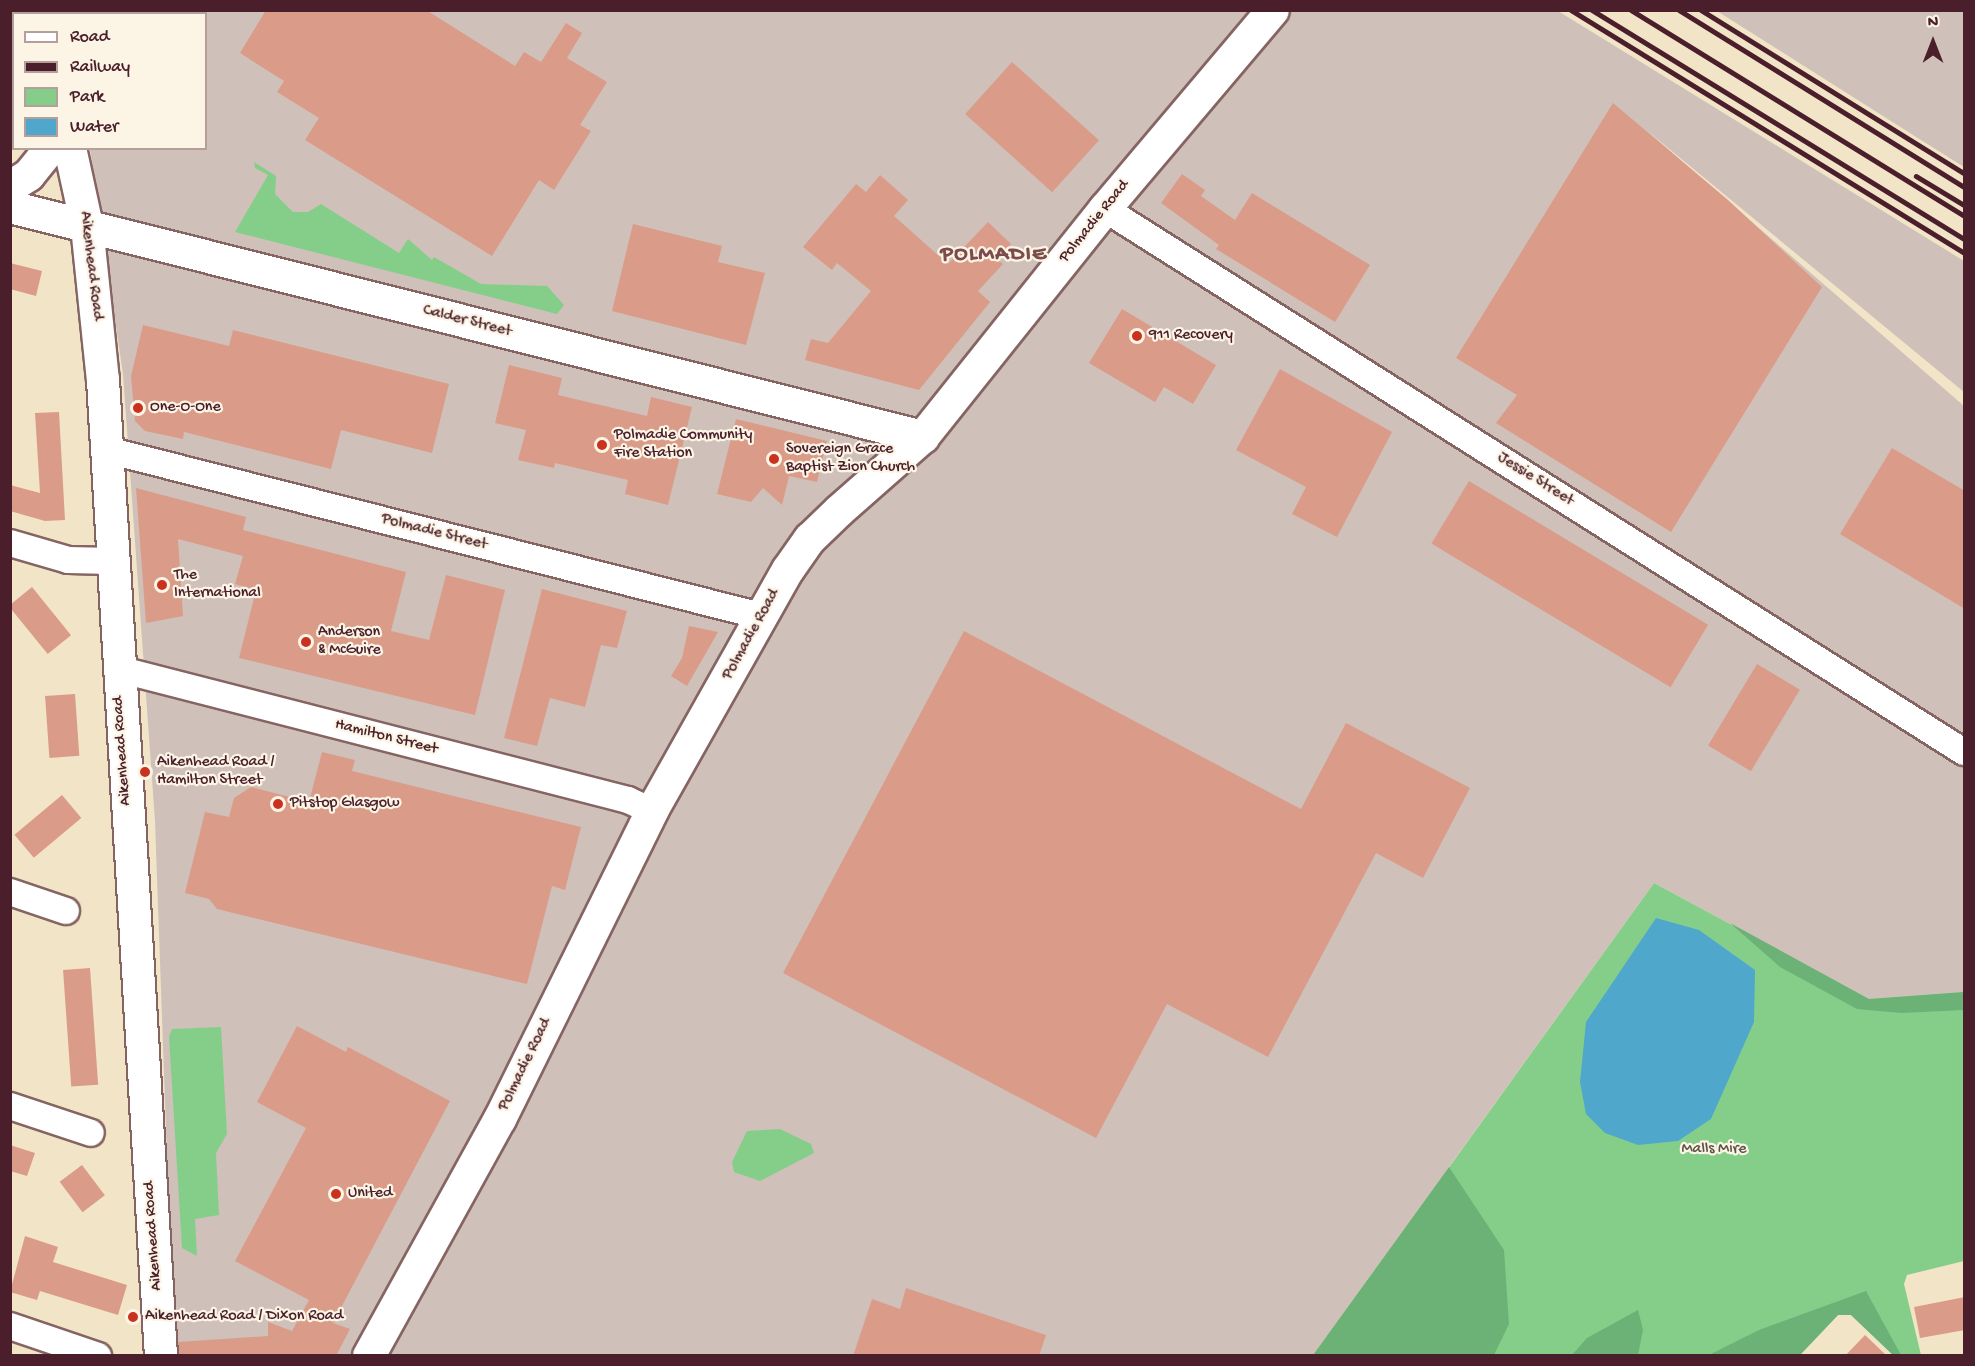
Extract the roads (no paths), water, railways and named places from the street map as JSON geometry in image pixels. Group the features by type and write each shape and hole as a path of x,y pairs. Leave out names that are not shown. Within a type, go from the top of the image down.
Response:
{"main road":[{"name":"Polmadie Road","path":"369,1356 500,1119 652,811 761,616 810,539 923,437 1105,209 1273,10"},
{"path":"10,187 29,175 49,150"},
{"name":"Aikenhead Road","path":"70,150 87,226 107,450 118,669 161,1356"},
{"name":"Calder Street","path":"10,207 923,437"}],"street":[{"name":"Jessie Street","path":"1105,209 1965,752"},
{"name":"Polmadie Street","path":"107,450 761,616"},
{"path":"10,543 68,561 113,561"},
{"name":"Hamilton Street","path":"118,669 628,800 652,811"},
{"path":"10,892 66,911"},
{"path":"10,1106 91,1133"},
{"path":"10,1326 98,1356"}],"water":[{"path":"1656,918 1699,930 1755,970 1754,1022 1711,1119 1678,1141 1638,1145 1605,1133 1586,1114 1580,1082 1586,1022"}],"railway":[{"path":"1571,10 1964,253"},
{"path":"1592,10 1964,239"},
{"path":"1631,10 1964,216"},
{"path":"1679,10 1964,187"},
{"path":"1701,10 1964,173"},
{"path":"1916,176 1964,205"}],"place":[{"name":"911 Recovery","path":"1137,336"},
{"name":"One-O-One","path":"138,408"},
{"name":"Polmadie Community Fire Station","path":"602,445"},
{"name":"Sovereign Grace Baptist Zion Church","path":"774,459"},
{"name":"The International","path":"162,585"},
{"name":"Anderson & McGuire","path":"306,642"},
{"name":"Aikenhead Road / Hamilton Street","path":"145,772"},
{"name":"Pitstop Glasgow","path":"278,804"},
{"name":"United","path":"336,1194"},
{"name":"Aikenhead Road / Dixon Road","path":"133,1317"}],"district":[{"name":"POLMADIE","path":"994,256"}],"park label":[{"name":"Malls Mire","path":"1714,1150"}]}
